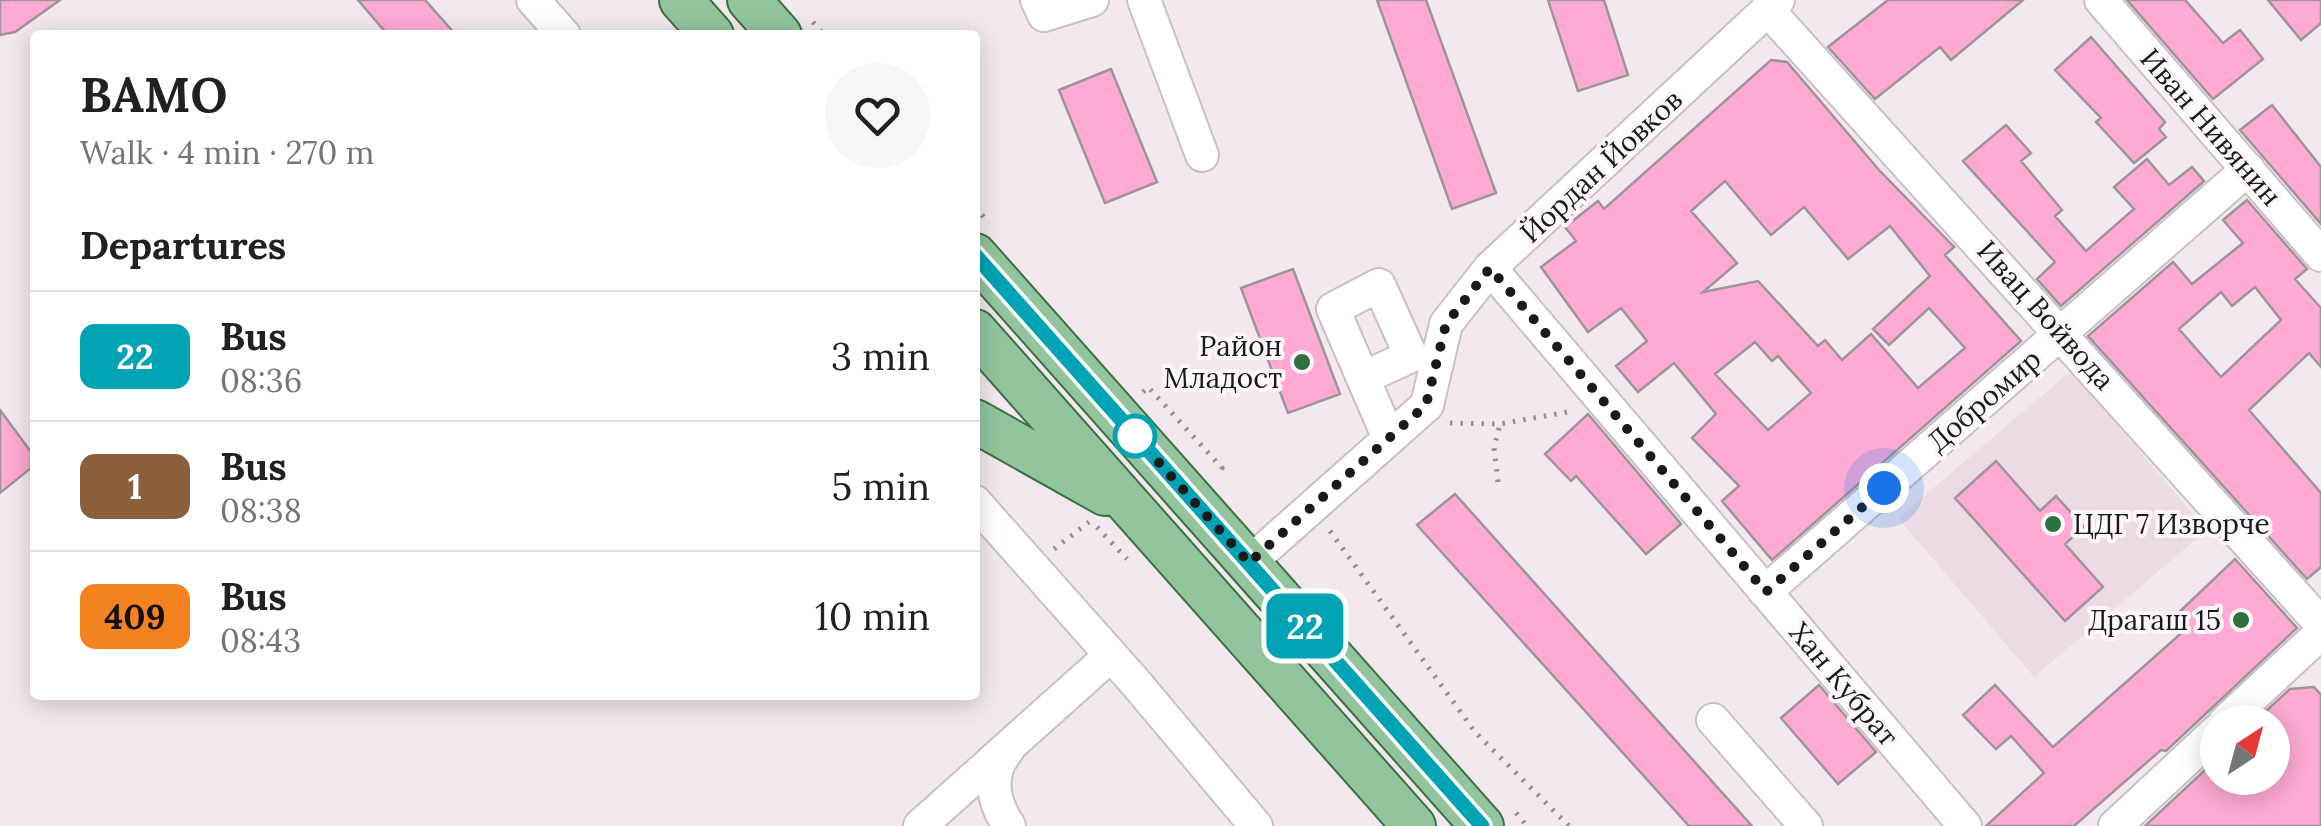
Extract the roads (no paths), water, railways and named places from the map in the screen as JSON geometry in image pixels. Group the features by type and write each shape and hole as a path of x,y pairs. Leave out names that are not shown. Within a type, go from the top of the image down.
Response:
{"main road":[{"path":"681,0 708,30"},
{"path":"749,0 776,30"},
{"path":"980,261 1482,826"},
{"path":"980,337 1414,826"},
{"path":"980,424 1133,509"}],"street":[{"path":"1037,0 1044,16 1092,0"},
{"path":"1144,0 1202,155"},
{"name":"Иван Нивянин","path":"2101,0 2321,255"},
{"name":"Йордан Йовков","path":"1249,563 1426,405 1446,324 1490,268 1772,5"},
{"name":"Ивац Войвода","path":"1772,5 2321,624"},
{"name":"Добромир","path":"1766,592 2248,170"},
{"name":"Хан Кубрат","path":"1490,268 1766,592 1954,822"},
{"path":"1362,378 1388,436"},
{"path":"980,508 1256,826"},
{"path":"2244,705 2321,633"},
{"path":"920,826 1111,655"},
{"path":"1713,720 1806,826"},
{"path":"1009,826 999,812 995,775 1013,744"},
{"path":"2115,826 2200,747"}],"place":[{"name":"Район Младост","path":"1302,362"},
{"name":"ЦДГ 7 Изворче","path":"2053,524"},
{"name":"Драгаш 15","path":"2241,620"}]}
